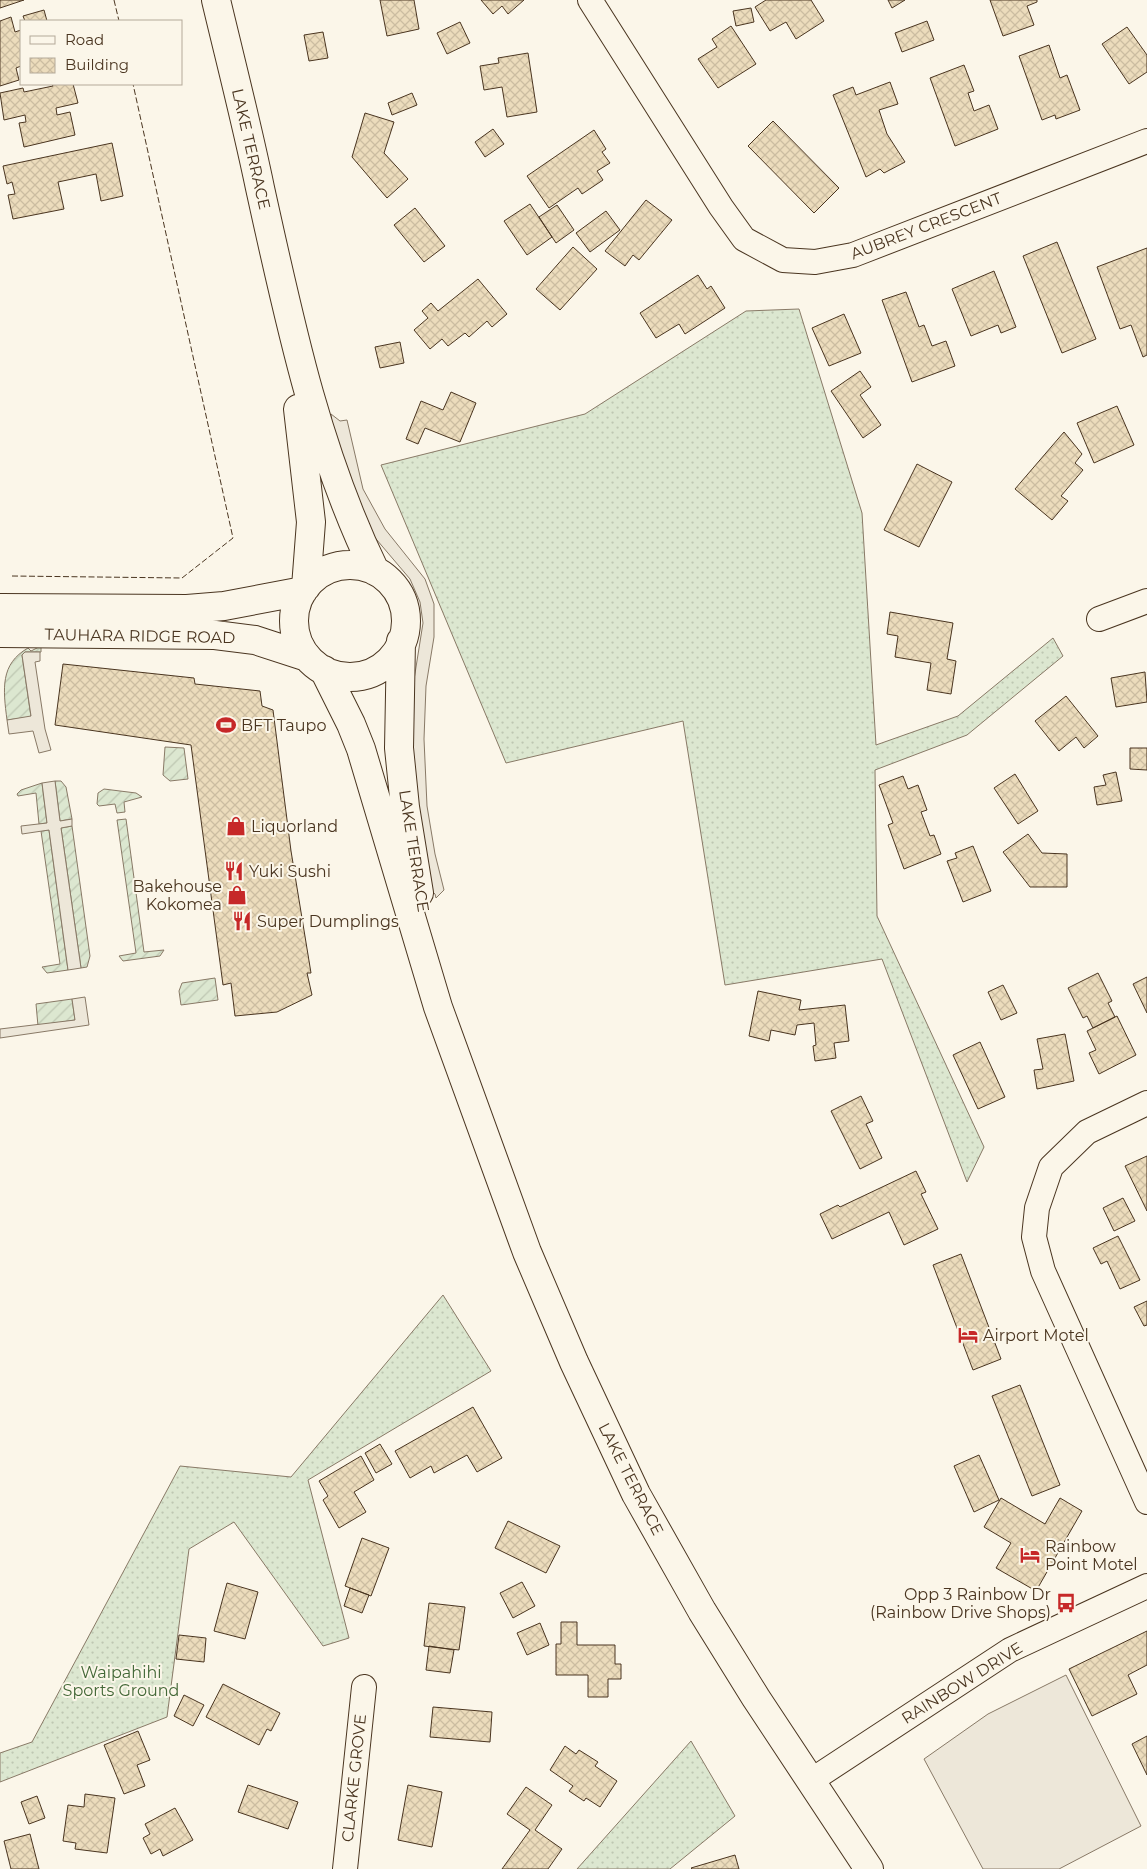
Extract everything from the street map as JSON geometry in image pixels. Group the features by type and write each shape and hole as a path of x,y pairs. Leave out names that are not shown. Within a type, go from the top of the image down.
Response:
{"main road":[{"name":"LAKE TERRACE","path":"216,0 244,114 284,298 329,460 353,524 375,571"},
{"name":"LAKE TERRACE","path":"284,298 310,513 310,562 305,589"},
{"path":"359,566 375,571 390,582 397,591 403,606 405,623 401,641 388,661 364,675 340,676 315,664 297,639 294,624 296,605 305,589 324,571 332,568 359,566"},
{"name":"TAUHARA RIDGE ROAD","path":"0,608 187,609 224,606 305,589"},
{"name":"TAUHARA RIDGE ROAD","path":"0,633 215,635 255,640 315,664"},
{"name":"LAKE TERRACE","path":"401,641 399,732 405,807 424,916 457,1057"},
{"name":"LAKE TERRACE","path":"315,664 352,724 427,974 498,1177 542,1292 636,1494 702,1612 756,1698 812,1780 869,1869"}],"street":[{"name":"AUBREY CRESCENT","path":"590,0 721,207 744,239 782,260 815,262 852,255 1147,141"},
{"path":"1100,619 1147,601"},
{"path":"1147,1103 1087,1132 1050,1167 1037,1208 1034,1237 1043,1271 1147,1502"},
{"name":"RAINBOW DRIVE","path":"812,1780 1010,1650 1147,1586"},
{"name":"CLARKE GROVE","path":"345,1869 364,1687"}],"green space":[{"path":"799,309 862,513 876,745 958,716 1053,638 1063,656 967,735 875,770 877,916 984,1147 967,1182 882,959 725,985 683,721 506,763 381,465 585,414 746,311"},
{"path":"41,646 41,652 25,652 22,655 31,717 7,720 5,678 8,670 19,654 28,648 31,651"},
{"path":"165,747 184,748 188,779 170,781 163,775"},
{"path":"55,781 61,781 66,787 72,819 60,821"},
{"path":"42,783 47,823 39,824 36,793 18,796 17,794 21,790"},
{"path":"104,789 136,793 142,797 124,802 125,812 117,813 115,804 99,806 97,804 98,793"},
{"path":"126,819 144,952 164,950 160,956 123,961 119,956 136,953 117,820"},
{"path":"72,826 90,956 87,967 81,968 61,828"},
{"path":"49,830 68,970 47,973 42,967 60,964 41,831"},
{"path":"215,978 218,1000 181,1005 179,991 182,983"},
{"path":"72,999 75,1020 38,1026 36,1004"},
{"name":"Waipahihi Sports Ground","path":"443,1295 491,1371 308,1480 349,1638 323,1646 234,1522 189,1549 167,1717 0,1782 0,1753 32,1742 180,1466 291,1477"},
{"path":"691,1741 735,1816 670,1869 577,1869"}],"shaded area":[{"path":"331,414 340,421 347,420 363,489 385,529 425,579 434,604 434,637 426,686 424,739 427,806 435,854 444,890 436,898 435,894 428,887 412,793 413,686 423,623 420,602 410,579 371,533 333,442"},
{"path":"25,652 40,652 40,661 35,662 45,729 51,750 39,753 33,731 9,734 7,720 31,716 22,655"},
{"path":"55,781 60,821 72,819 72,826 61,828 81,968 68,970 49,830 22,834 21,826 47,823 42,783"},
{"path":"85,997 89,1025 0,1038 0,1029 75,1020 72,999"},
{"path":"1066,1675 1141,1826 1059,1869 983,1869 924,1759 988,1714"}],"building":[{"path":"0,0 24,0 0,8"},
{"path":"380,0 414,0 419,29 387,36"},
{"path":"481,0 524,0 508,14 502,6 493,14"},
{"path":"766,0 811,0 824,21 796,39 786,22 770,31 755,7"},
{"path":"888,0 905,0 892,8"},
{"path":"990,0 1037,0 1037,2 1027,6 1034,25 1003,36"},
{"path":"751,8 754,22 736,26 733,11"},
{"path":"44,10 47,20 25,20 23,16"},
{"path":"11,17 15,32 20,30 20,66 16,68 19,80 0,86 0,21"},
{"path":"927,21 934,40 902,52 895,33"},
{"path":"460,22 470,43 447,54 437,33"},
{"path":"731,26 756,64 718,88 698,59 717,47 712,39"},
{"path":"1127,27 1147,55 1147,72 1129,84 1102,44"},
{"path":"323,32 328,58 309,61 304,35"},
{"path":"1049,45 1060,78 1067,75 1080,110 1056,119 1055,115 1042,120 1019,56"},
{"path":"528,53 537,112 507,117 502,87 484,90 480,66 499,63 498,58"},
{"path":"964,65 974,91 968,93 974,111 989,105 998,129 955,146 930,78"},
{"path":"890,82 898,104 879,110 887,134 905,162 884,173 880,169 866,177 833,95 853,87 856,95"},
{"path":"73,85 78,103 56,108 57,115 70,112 75,135 24,147 19,123 26,122 25,115 4,120 0,93 23,88 24,92 53,86"},
{"path":"412,93 417,105 392,115 388,103"},
{"path":"365,113 394,122 384,153 408,179 387,198 352,157"},
{"path":"773,121 839,188 814,213 748,146"},
{"path":"493,129 504,144 485,157 475,142"},
{"path":"594,130 606,149 602,152 610,163 597,171 603,180 582,194 578,188 549,208 527,176"},
{"path":"112,143 123,196 101,201 96,174 58,182 64,209 13,219 8,195 15,194 12,182 7,184 3,166"},
{"path":"646,200 672,220 639,260 633,255 625,266 605,251"},
{"path":"530,204 552,237 527,255 504,221"},
{"path":"557,205 574,230 556,243 539,217"},
{"path":"415,208 445,246 424,262 394,225"},
{"path":"606,211 620,230 590,252 576,233"},
{"path":"1057,242 1096,339 1062,353 1023,256"},
{"path":"573,247 597,269 560,310 536,289"},
{"path":"1147,248 1147,355 1143,357 1131,325 1120,329 1097,267"},
{"path":"994,271 1016,327 1001,333 998,325 971,336 952,289"},
{"path":"698,275 707,289 711,286 725,308 685,334 679,324 656,338 640,313"},
{"path":"478,279 507,314 492,327 487,321 469,337 465,333 448,346 442,339 430,349 414,330 428,318 422,311 431,303 438,311"},
{"path":"906,292 919,327 924,325 932,346 946,341 955,366 912,382 882,300"},
{"path":"844,314 861,353 829,366 812,328"},
{"path":"400,342 404,363 380,368 375,347"},
{"path":"860,371 871,387 860,395 881,425 863,438 831,391"},
{"path":"451,392 476,403 460,442 425,428 418,444 406,439 421,401 443,410"},
{"path":"1117,406 1134,445 1094,463 1077,423"},
{"path":"1064,432 1082,454 1075,463 1083,470 1061,496 1068,501 1052,520 1015,489"},
{"path":"917,464 952,482 919,547 884,530"},
{"path":"890,612 953,623 947,659 956,661 951,694 927,690 931,663 895,657 898,636 887,634"},
{"path":"63,664 194,678 195,684 260,691 262,706 273,710 291,851 311,973 307,973 312,995 277,1012 235,1016 231,983 223,985 191,745 55,725"},
{"path":"1145,672 1147,702 1116,707 1111,678"},
{"path":"1066,696 1098,736 1084,748 1076,737 1059,751 1035,721"},
{"path":"1130,748 1147,748 1147,770 1130,769"},
{"path":"1116,772 1122,801 1097,805 1094,787 1106,785 1103,775"},
{"path":"1015,774 1038,811 1018,824 994,788"},
{"path":"903,776 908,789 918,785 927,810 921,812 930,836 934,835 941,854 904,869 888,825 893,823 879,785"},
{"path":"1028,834 1042,853 1067,854 1067,887 1030,887 1003,852"},
{"path":"973,846 991,891 963,902 947,861 957,858 955,853"},
{"path":"1098,973 1112,1001 1108,1003 1115,1017 1093,1028 1087,1016 1083,1018 1068,988"},
{"path":"1147,977 1147,1013 1133,984"},
{"path":"1003,985 1017,1013 1001,1020 988,992"},
{"path":"758,991 801,1000 799,1010 845,1005 849,1041 834,1043 836,1058 815,1061 813,1046 816,1045 814,1023 797,1025 795,1035 771,1030 769,1041 749,1036"},
{"path":"1117,1016 1136,1055 1099,1074 1089,1053 1096,1050 1087,1031"},
{"path":"1065,1034 1074,1081 1037,1089 1034,1070 1043,1069 1037,1039"},
{"path":"980,1042 1005,1097 978,1109 953,1055"},
{"path":"861,1096 873,1121 866,1124 882,1158 860,1169 831,1111"},
{"path":"1147,1156 1147,1211 1125,1166"},
{"path":"916,1171 926,1192 921,1194 938,1229 904,1245 889,1212 832,1239 820,1214 838,1205 840,1207"},
{"path":"1123,1198 1135,1221 1114,1231 1103,1208"},
{"path":"1118,1236 1140,1280 1120,1289 1107,1261 1101,1264 1093,1248"},
{"path":"961,1254 1001,1359 973,1370 933,1265"},
{"path":"1147,1301 1147,1325 1144,1326 1134,1307"},
{"path":"1020,1385 1060,1485 1032,1496 992,1396"},
{"path":"473,1407 502,1458 477,1472 467,1455 434,1473 431,1466 410,1478 395,1451"},
{"path":"380,1444 392,1464 376,1473 365,1453"},
{"path":"979,1455 999,1500 974,1512 954,1466"},
{"path":"361,1456 374,1480 354,1492 366,1512 339,1528 323,1500 328,1496 319,1481"},
{"name":"Rainbow Point Motel","path":"1001,1498 1045,1524 1060,1498 1082,1511 1036,1591 996,1568 1011,1543 984,1527"},
{"path":"508,1521 560,1546 546,1573 495,1548"},
{"path":"362,1538 389,1548 371,1596 345,1586"},
{"path":"522,1582 535,1606 513,1618 500,1593"},
{"path":"227,1583 258,1592 245,1639 214,1631"},
{"path":"350,1588 369,1595 362,1613 344,1606"},
{"path":"429,1603 465,1607 459,1650 424,1646"},
{"path":"561,1622 577,1622 577,1645 615,1645 615,1664 621,1664 621,1679 608,1679 608,1697 588,1697 588,1675 556,1675 556,1644 561,1644"},
{"path":"540,1623 549,1645 527,1655 517,1633"},
{"path":"1147,1631 1147,1665 1128,1675 1137,1694 1092,1716 1069,1669"},
{"path":"179,1635 206,1638 204,1662 176,1659"},
{"path":"429,1646 454,1650 450,1673 426,1670"},
{"path":"223,1684 280,1713 271,1731 267,1729 259,1745 206,1717"},
{"path":"184,1695 204,1705 193,1726 174,1716"},
{"path":"433,1707 492,1712 490,1742 430,1737"},
{"path":"138,1731 150,1760 137,1765 145,1786 124,1794 104,1745"},
{"path":"1147,1736 1147,1775 1132,1744"},
{"path":"565,1746 576,1754 579,1750 598,1762 595,1766 617,1781 600,1807 586,1798 584,1801 569,1791 573,1786 550,1770"},
{"path":"248,1785 298,1802 288,1829 238,1812"},
{"path":"408,1785 442,1792 432,1847 398,1840"},
{"path":"526,1787 552,1805 535,1830 562,1849 548,1869 502,1869 530,1830 507,1814"},
{"path":"85,1794 115,1798 107,1853 75,1849 76,1843 63,1841 68,1805 84,1807"},
{"path":"37,1796 45,1818 29,1824 21,1802"},
{"path":"175,1808 193,1840 163,1856 160,1849 151,1854 143,1838 150,1834 145,1824"},
{"path":"30,1834 39,1869 11,1869 4,1841"},
{"path":"735,1855 739,1869 691,1868"}],"fence":[{"path":"114,0 119,20"},
{"path":"12,576 182,578 233,538 133,85"}],"place":[{"name":"BFT Taupo","path":"226,725"},
{"name":"Liquorland","path":"236,826"},
{"name":"Yuki Sushi","path":"234,871"},
{"name":"Bakehouse Kokomea","path":"237,895"},
{"name":"Super Dumplings","path":"242,921"},
{"name":"Airport Motel","path":"968,1335"},
{"name":"Rainbow Point Motel","path":"1030,1555"},
{"name":"Opp 3 Rainbow Dr (Rainbow Drive Shops)","path":"1066,1603"}]}
